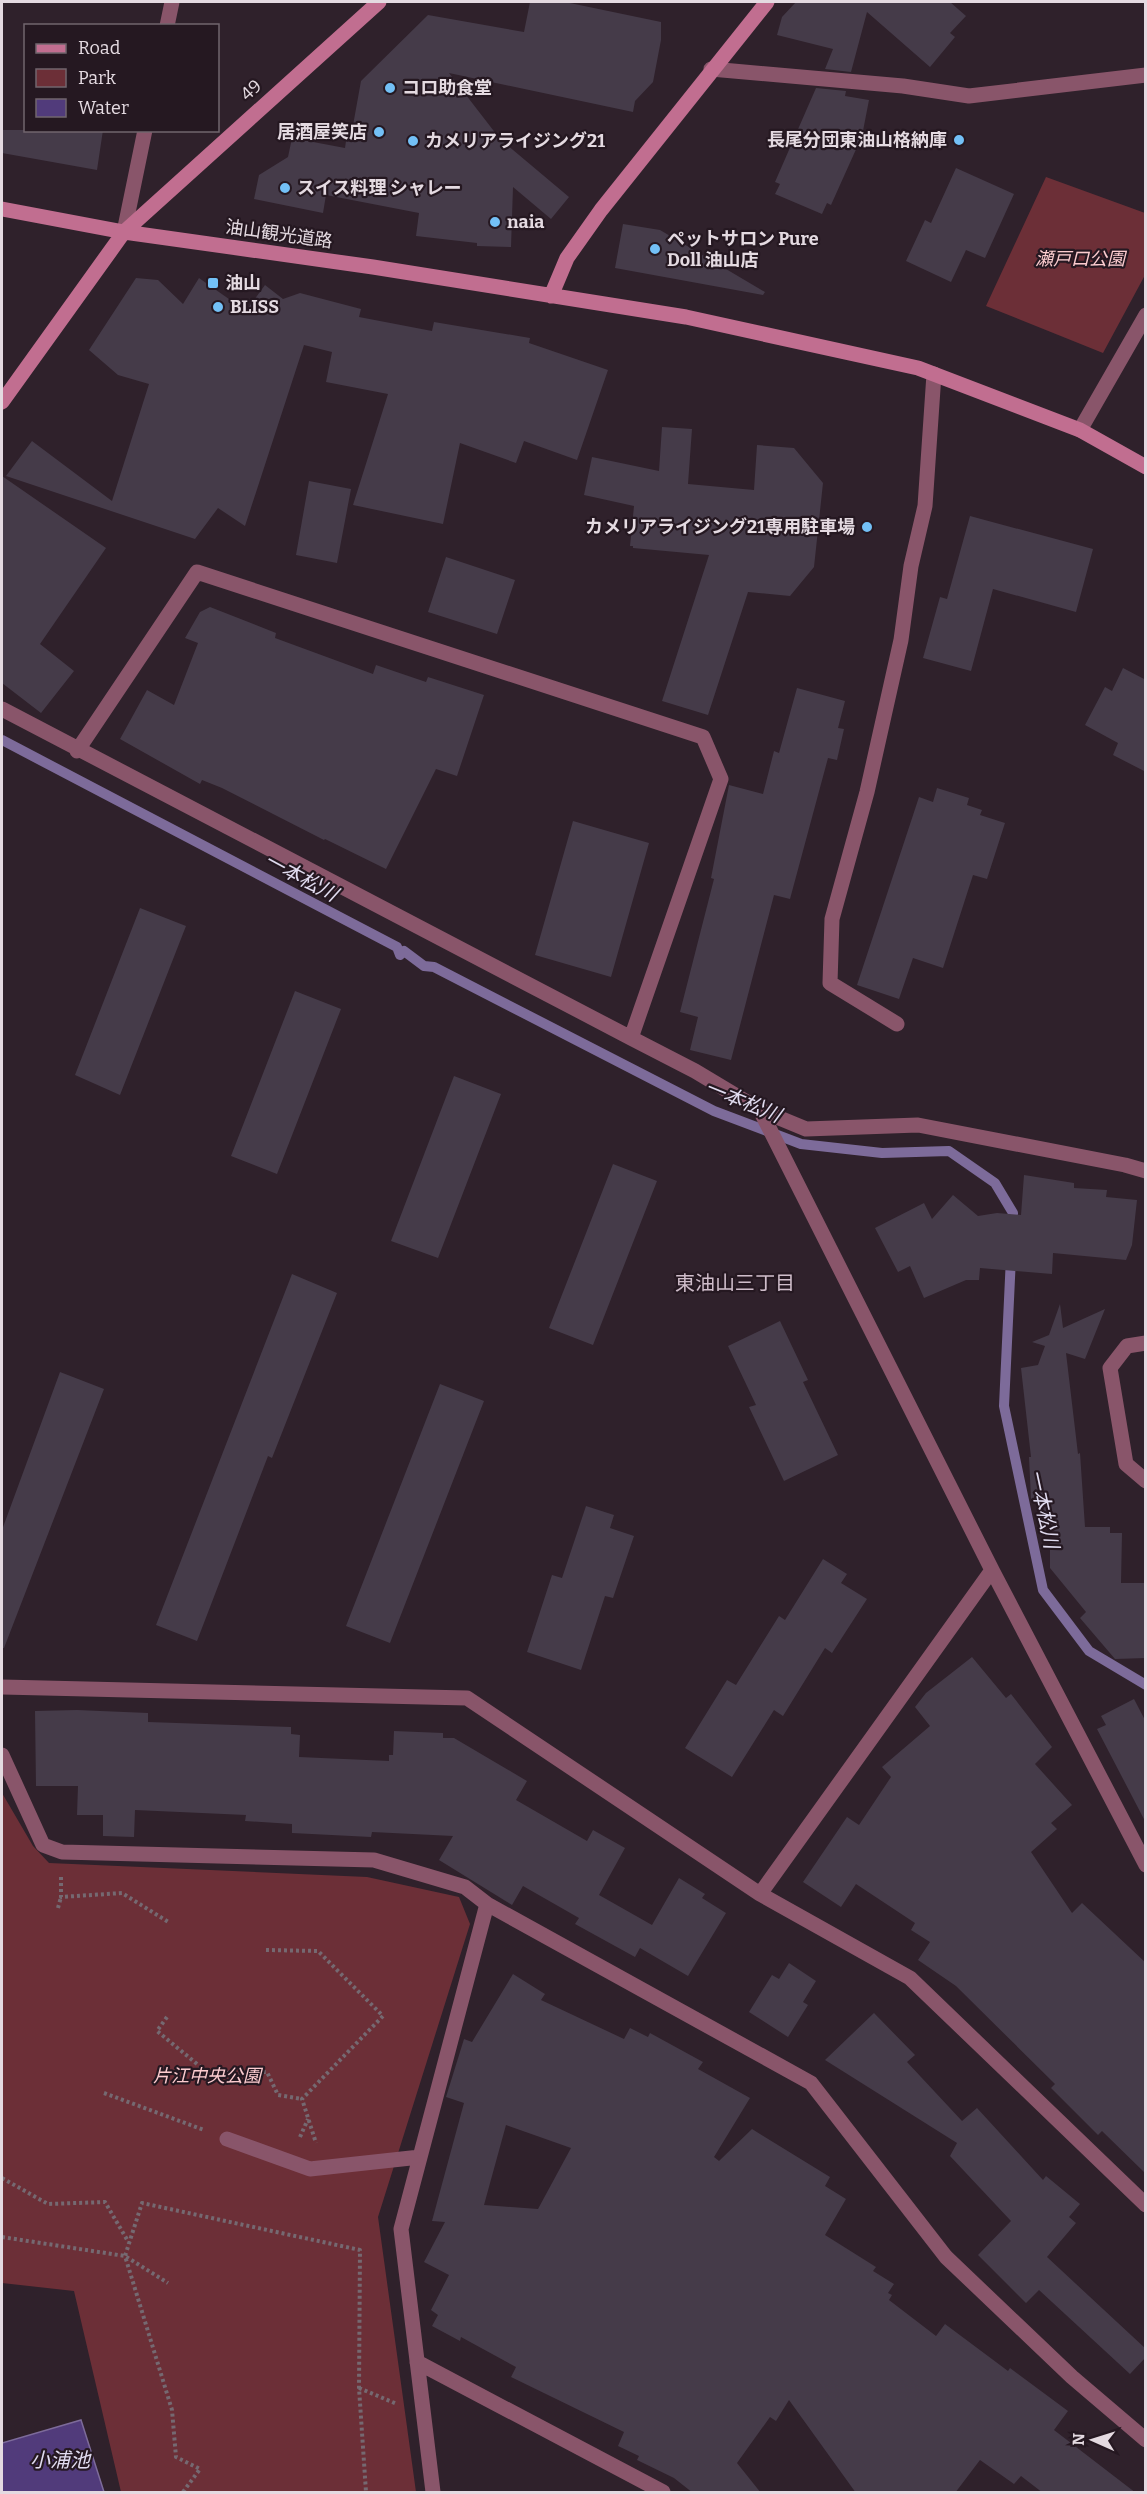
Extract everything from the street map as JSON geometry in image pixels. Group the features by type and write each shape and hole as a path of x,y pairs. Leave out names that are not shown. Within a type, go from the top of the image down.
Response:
{"street":[{"path":"167,24 172,2"},
{"name":"49","path":"2,402 124,232 379,2"},
{"path":"550,296 567,258 601,210 766,2"},
{"path":"711,69 903,86 969,96 1146,75"},
{"path":"124,232 145,132"},
{"name":"油山観光道路","path":"2,209 124,232 373,267 686,317 918,368 1080,429 1146,467"},
{"path":"1080,429 1146,315"},
{"path":"897,1024 830,983 832,919 867,792 902,640 911,566 925,506 934,374"},
{"path":"77,750 197,572 704,737 721,779 631,1038"},
{"path":"2,709 695,1071 762,1114 806,1129 918,1125 1146,1171"},
{"path":"762,1114 992,1570 1146,1865"},
{"path":"1146,1343 1127,1346 1110,1368 1126,1464 1146,1481"},
{"path":"760,1894 992,1570"},
{"path":"2,1687 467,1698 760,1894 910,1978 1146,2205"},
{"path":"2,1755 43,1845 62,1852 374,1860 465,1887 487,1904 811,2083 946,2257 1072,2377 1146,2440"},
{"path":"433,2493 401,2229 487,1904"},
{"path":"227,2139 310,2169 420,2157"},
{"path":"417,2362 663,2493"}],"path":[{"path":"58,1908 61,1897 62,1852"},
{"path":"61,1897 122,1893 170,1923"},
{"path":"266,1950 318,1951 383,2016 302,2099"},
{"path":"167,2017 157,2031 208,2073 267,2072 278,2095 302,2099"},
{"path":"104,2093 227,2139"},
{"path":"302,2099 323,2166"},
{"path":"300,2138 308,2118"},
{"path":"2,2178 48,2204 105,2202 129,2244"},
{"path":"183,2493 200,2469 176,2457 172,2410 125,2256 142,2203 360,2250 359,2388 366,2493"},
{"path":"2,2237 125,2256 168,2283"},
{"path":"359,2388 423,2415"}],"green space":[{"name":"瀬戸口公園","path":"1046,177 1145,213 1145,275 1103,353 986,306"},
{"name":"片江中央公園","path":"2,1793 33,1846 49,1863 367,1877 459,1897 470,1924 378,2217 416,2492 121,2492 74,2291 2,2283"}],"water":[{"name":"小浦池","path":"81,2420 104,2492 2,2492 2,2443"}],"building":[{"path":"530,2 565,2 661,22 661,40 653,82 635,101 633,112 449,73 500,139 569,197 551,219 513,187 511,247 477,246 477,243 416,236 419,213 326,195 323,213 254,199 259,175 288,157 292,138 345,148 346,141 350,142 361,81 428,15 524,32"},
{"path":"796,2 950,2 966,16 950,33 955,37 930,67 867,12 851,72 825,69 833,49 777,35 782,17"},
{"path":"816,88 846,91 845,96 869,100 862,136 831,205 827,203 822,214 775,194 780,184 775,182"},
{"path":"2,130 103,132 97,170 2,153"},
{"path":"956,168 1014,194 985,258 966,250 951,282 906,261 925,220 931,223"},
{"name":"ペットサロン Pure Doll 油山店","path":"623,224 660,230 765,292 763,295 615,268"},
{"path":"136,278 158,280 183,304 199,278 246,311 265,285 283,299 300,293 361,309 359,317 432,331 434,322 530,338 529,343 608,370 577,460 524,441 516,463 460,443 443,524 353,505 388,394 326,382 332,352 304,345 245,526 218,508 195,539 6,476 32,441 112,501 149,384 118,375 89,350"},
{"path":"662,427 692,429 688,484 754,490 757,445 794,448 823,483 814,567 790,596 748,592 708,715 662,701 709,555 633,548 630,546 634,506 584,495 592,457 659,471"},
{"path":"2,476 106,548 40,644 74,671 41,713 2,683"},
{"path":"309,481 351,489 337,563 296,555"},
{"path":"970,516 1093,549 1076,612 993,589 971,671 923,658 940,597 947,599"},
{"path":"446,557 515,580 497,634 428,612"},
{"path":"210,607 276,633 275,638 373,674 376,665 426,682 428,677 484,695 457,776 436,769 386,869 222,788 202,780 200,784 120,739 147,690 174,705 198,643 185,638 200,612"},
{"path":"1123,668 1146,680 1146,772 1113,755 1118,743 1085,725 1105,687 1112,691"},
{"path":"797,688 845,701 838,728 844,729 837,760 828,758 790,899 774,895 731,1060 690,1050 698,1017 680,1012 714,879 711,878 729,785 763,794 774,751 779,753"},
{"path":"937,788 969,798 967,805 982,810 980,815 1005,823 987,879 973,875 943,968 913,958 899,999 857,985 919,797 933,802"},
{"path":"573,821 649,843 611,977 535,955"},
{"path":"140,908 186,926 120,1095 75,1075"},
{"path":"295,991 341,1009 277,1174 231,1156"},
{"path":"454,1076 501,1094 438,1258 391,1241"},
{"path":"613,1164 657,1181 593,1345 549,1328"},
{"path":"1024,1175 1074,1183 1074,1188 1107,1190 1106,1197 1137,1200 1132,1245 1126,1260 1053,1253 1052,1274 980,1268 979,1280 966,1280 924,1298 910,1266 898,1272 875,1228 924,1203 932,1219 953,1195 978,1216 997,1213 1021,1215"},
{"path":"292,1274 337,1293 272,1458 268,1456 197,1641 156,1625"},
{"path":"1060,1304 1063,1328 1105,1309 1085,1359 1066,1353 1078,1454 1080,1453 1085,1527 1110,1527 1110,1533 1122,1533 1121,1583 1146,1583 1146,1658 1115,1659 1080,1618 1086,1612 1050,1568 1050,1512 1044,1512 1042,1499 1031,1499 1029,1457 1031,1457 1021,1368 1038,1365 1045,1346 1032,1342 1049,1335"},
{"path":"780,1321 808,1380 803,1382 838,1455 784,1481 749,1407 756,1405 728,1346"},
{"path":"60,1372 104,1389 4,1648 2,1648 2,1530"},
{"path":"440,1384 484,1401 390,1643 346,1626"},
{"path":"586,1506 614,1515 610,1528 634,1536 613,1598 605,1596 581,1670 527,1652 552,1575 562,1578"},
{"path":"823,1559 847,1574 841,1583 867,1599 832,1653 825,1648 783,1716 774,1710 732,1777 685,1748 727,1680 736,1685 779,1616 785,1620"},
{"path":"972,1657 1006,1698 1011,1694 1052,1747 1035,1764 1072,1805 1051,1823 1057,1829 1031,1852 1072,1913 1082,1903 1146,1963 1146,2174 1102,2131 1098,2135 1051,2088 1055,2084 956,1986 918,1960 930,1942 911,1930 915,1923 856,1884 841,1907 803,1882 847,1817 859,1825 891,1777 882,1767 930,1726 915,1707 926,1693"},
{"path":"1134,1699 1146,1722 1146,1823 1097,1729 1106,1725 1101,1716"},
{"path":"35,1711 148,1713 148,1722 291,1727 291,1734 300,1735 299,1757 389,1761 389,1755 393,1755 394,1731 443,1733 443,1738 454,1738 527,1781 516,1800 587,1841 593,1830 625,1848 599,1895 652,1925 679,1878 705,1894 702,1898 726,1913 688,1976 640,1948 635,1957 575,1924 579,1918 523,1886 512,1905 439,1860 453,1836 372,1832 371,1837 292,1833 292,1824 245,1821 246,1815 135,1810 134,1837 103,1836 103,1815 77,1815 78,1786 36,1786"},
{"path":"789,1963 816,1981 803,2002 808,2005 788,2037 749,2012 772,1975 779,1979"},
{"path":"513,1974 545,1994 541,2000 624,2039 630,2028 648,2037 650,2033 703,2062 698,2069 750,2098 714,2157 719,2161 752,2129 830,2177 825,2186 846,2199 825,2235 876,2267 873,2271 894,2284 888,2293 892,2295 889,2300 936,2336 945,2324 1008,2371 1010,2368 1068,2411 1054,2430 1136,2493 1043,2493 1021,2476 1014,2484 980,2460 955,2493 856,2493 789,2400 776,2421 770,2417 737,2463 761,2493 693,2493 674,2478 637,2460 639,2456 618,2446 624,2432 511,2377 516,2367 461,2337 460,2341 432,2326 438,2315 431,2310 449,2275 424,2262 445,2222 432,2221 464,2103 446,2097 464,2039 472,2042","holes":["506,2125 571,2148 538,2209 484,2205"]},
{"path":"874,2013 915,2055 907,2062 962,2121 977,2108 1043,2180 1046,2176 1080,2204 1069,2217 1076,2223 1047,2257 1146,2349 1146,2357 1130,2374 1039,2290 1026,2303 978,2255 1011,2221 950,2156 957,2143 825,2060"}],"waterway":[{"name":"一本松川","path":"2,740 397,947 400,955 404,951 424,966 434,967 714,1111 801,1144 882,1153 949,1151 995,1183 1013,1213 1012,1226"},
{"name":"一本松川","path":"1011,1257 1004,1406 1043,1590 1089,1651 1146,1685"}],"place":[{"name":"コロ助食堂","path":"390,88"},
{"name":"居酒屋笑店","path":"379,132"},
{"name":"長尾分団東油山格納庫","path":"959,140"},
{"name":"カメリアライジング21","path":"413,141"},
{"name":"スイス料理 シャレー","path":"285,188"},
{"name":"naia","path":"495,222"},
{"name":"ペットサロン Pure Doll 油山店","path":"655,249"},
{"name":"油山","path":"213,283"},
{"name":"BLISS","path":"218,307"},
{"name":"カメリアライジング21専用駐車場","path":"867,527"}],"district":[{"name":"東油山三丁目","path":"735,1283"}]}
